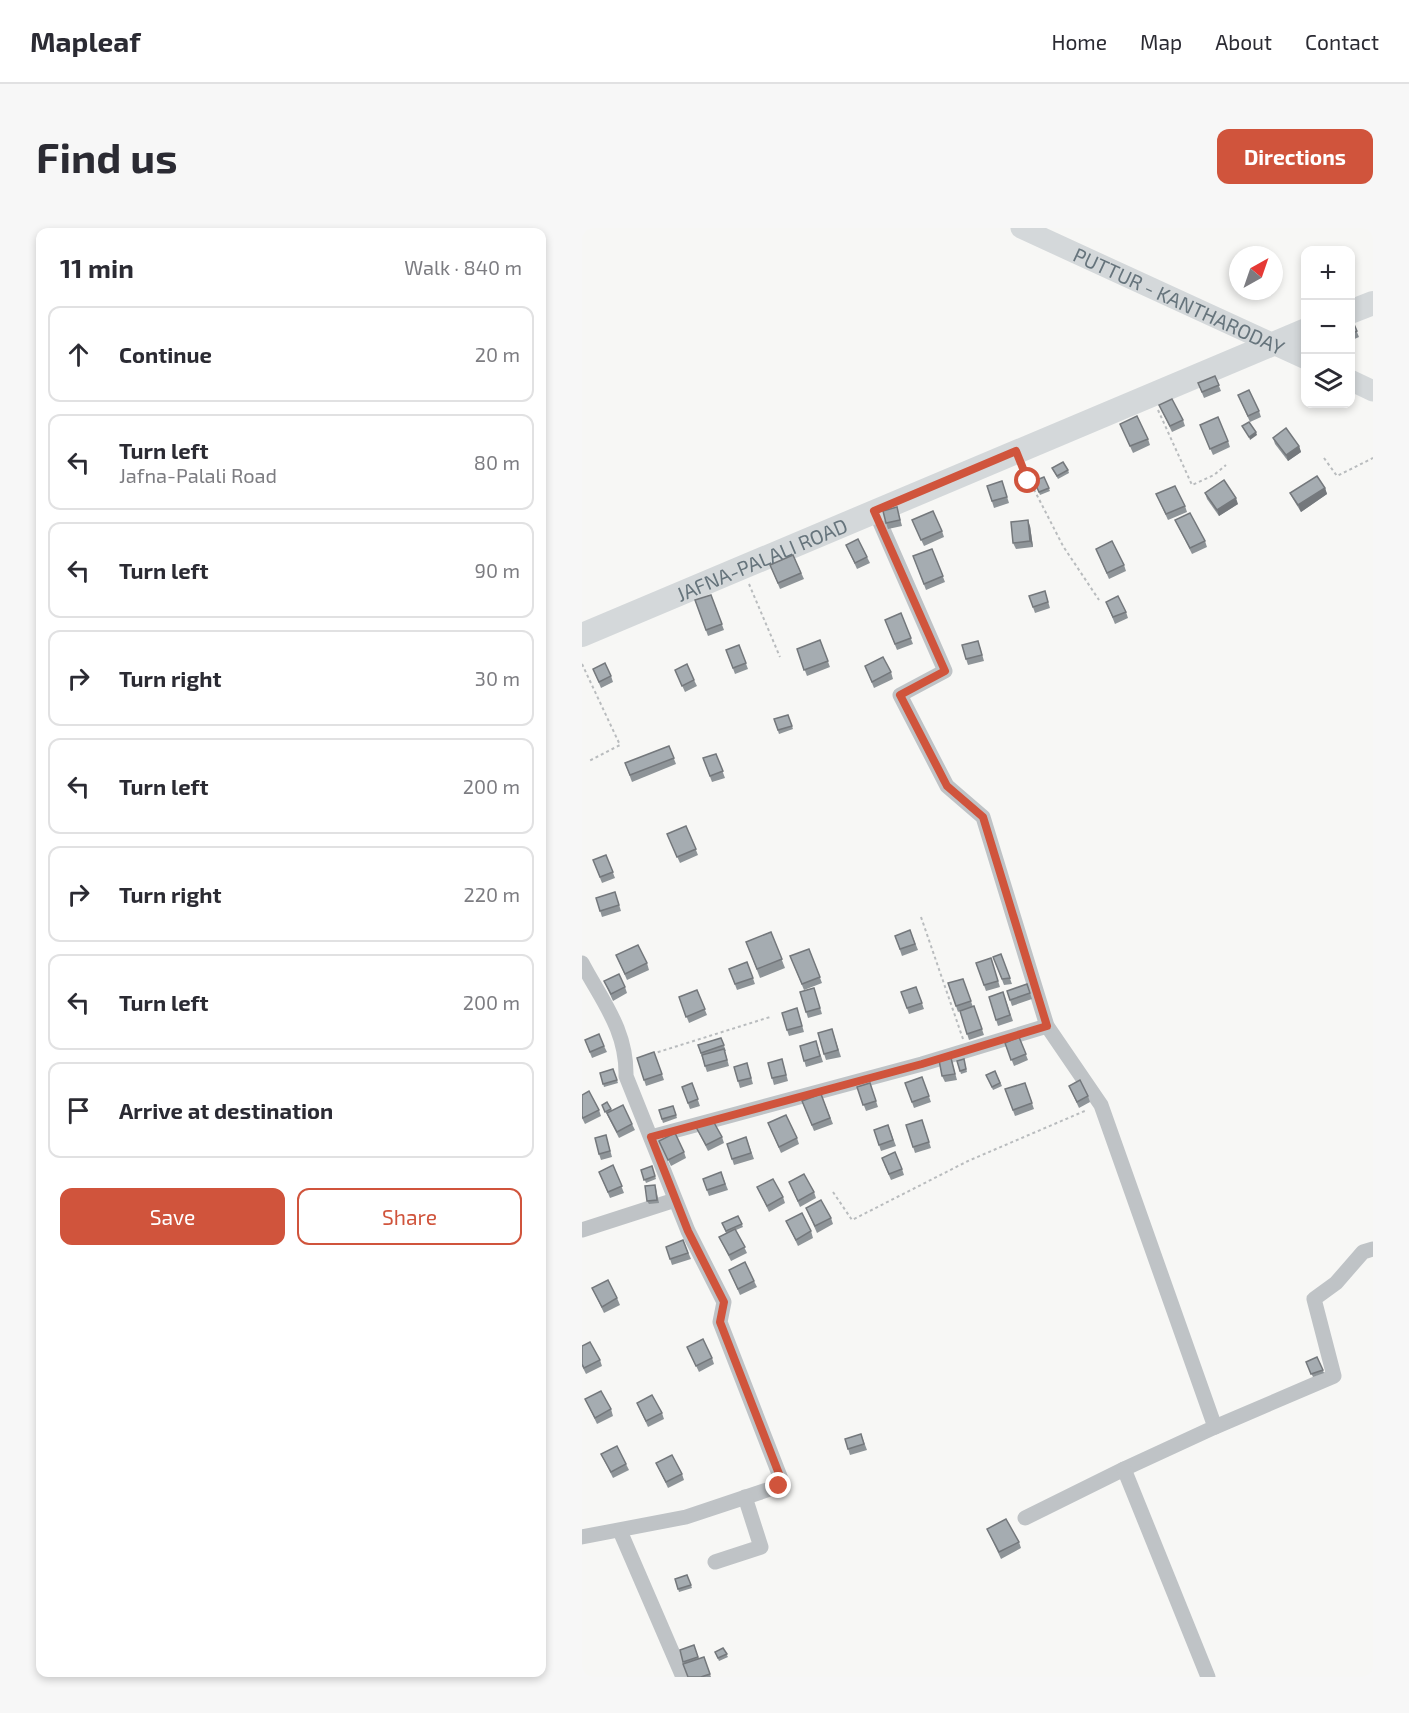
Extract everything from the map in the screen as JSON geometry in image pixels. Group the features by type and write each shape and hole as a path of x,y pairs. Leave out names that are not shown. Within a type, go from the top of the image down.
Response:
{"main road":[{"name":"PUTTUR - KANTHARODAY","path":"1021,228 1301,357"},
{"path":"1355,310 1373,303"},
{"name":"JAFNA-PALALI ROAD","path":"582,635 1301,332"},
{"path":"1355,382 1373,391"}],"street":[{"path":"874,511 945,671 900,695 947,786 983,817 1047,1026 1101,1105 1215,1427"},
{"path":"582,963 612,1012 626,1062 626,1076 688,1231 724,1302 720,1322 781,1479 779,1486 686,1517 582,1537"},
{"path":"651,1137 1047,1026"},
{"path":"582,1230 675,1200"},
{"path":"1025,1518 1215,1427 1334,1376 1314,1299 1336,1283 1363,1252 1373,1249"},
{"path":"1124,1469 1208,1677"},
{"path":"715,1562 760,1547 745,1497"},
{"path":"620,1531 683,1677"}],"path":[{"path":"1150,394 1192,485 1214,475 1226,465"},
{"path":"1016,451 1028,481 1063,546 1099,600"},
{"path":"1323,458 1337,476 1373,458"},
{"path":"742,567 780,657"},
{"path":"582,664 620,745 589,761"},
{"path":"921,917 967,1050"},
{"path":"626,1062 770,1017"},
{"path":"833,1192 852,1220 968,1161 1101,1105"}],"building":[{"path":"1215,376 1219,385 1202,392 1198,383"},
{"path":"1249,390 1259,411 1248,416 1238,395"},
{"path":"1172,399 1183,420 1170,426 1159,405"},
{"path":"1137,416 1148,439 1130,446 1120,424"},
{"path":"1218,417 1228,441 1210,449 1200,425"},
{"path":"1249,422 1256,432 1249,437 1242,426"},
{"path":"1286,428 1299,446 1286,455 1273,438"},
{"path":"1063,462 1068,470 1057,476 1052,468"},
{"path":"1317,476 1325,488 1298,505 1290,493"},
{"path":"1044,477 1049,488 1039,492 1034,481"},
{"path":"1224,480 1236,498 1217,510 1205,493"},
{"path":"1002,481 1007,497 992,501 987,486"},
{"path":"1175,486 1185,506 1166,514 1156,494"},
{"path":"897,507 900,520 886,523 883,511"},
{"path":"933,511 942,531 921,540 912,520"},
{"path":"1190,513 1205,541 1190,548 1175,520"},
{"path":"1028,520 1030,541 1013,543 1011,522"},
{"path":"858,539 867,557 855,563 846,545"},
{"path":"1112,541 1124,565 1107,573 1096,549"},
{"path":"932,549 943,576 924,584 913,556"},
{"path":"793,555 801,573 778,583 770,565"},
{"path":"1045,591 1048,602 1033,607 1029,596"},
{"path":"711,595 722,624 706,630 695,600"},
{"path":"1118,596 1126,612 1113,617 1106,602"},
{"path":"901,613 911,638 895,644 885,620"},
{"path":"820,640 828,661 804,670 797,649"},
{"path":"978,641 982,655 966,659 962,645"},
{"path":"739,645 746,663 733,668 726,650"},
{"path":"883,657 891,672 872,682 865,666"},
{"path":"605,663 611,676 599,682 593,669"},
{"path":"687,664 694,680 682,686 675,670"},
{"path":"788,715 792,726 778,730 774,719"},
{"path":"669,746 674,758 630,775 625,763"},
{"path":"716,754 723,771 710,776 703,758"},
{"path":"686,826 696,849 677,857 667,834"},
{"path":"606,855 613,872 600,877 593,860"},
{"path":"615,892 619,905 600,911 596,898"},
{"path":"910,930 915,944 900,949 895,936"},
{"path":"771,932 782,959 757,969 746,942"},
{"path":"638,945 647,963 625,974 616,955"},
{"path":"809,949 820,977 802,984 790,956"},
{"path":"1001,954 1010,978 1002,979 993,957"},
{"path":"991,958 998,981 984,985 976,963"},
{"path":"747,962 753,978 735,984 729,969"},
{"path":"619,974 625,987 611,994 604,981"},
{"path":"963,979 971,1001 956,1006 948,983"},
{"path":"1027,984 1030,993 1010,1000 1007,991"},
{"path":"916,987 922,1003 907,1008 901,992"},
{"path":"814,988 820,1008 806,1012 800,992"},
{"path":"697,990 705,1009 686,1017 679,997"},
{"path":"1003,992 1010,1015 996,1020 989,997"},
{"path":"974,1006 982,1029 967,1034 960,1011"},
{"path":"797,1008 802,1026 787,1030 782,1013"},
{"path":"832,1029 838,1050 824,1054 818,1033"},
{"path":"599,1034 604,1046 590,1052 585,1040"},
{"path":"1019,1037 1026,1054 1011,1060 1005,1043"},
{"path":"721,1038 724,1045 701,1053 698,1045"},
{"path":"816,1041 820,1056 804,1061 800,1046"},
{"path":"724,1049 727,1060 705,1066 702,1055"},
{"path":"654,1052 662,1074 644,1080 637,1058"},
{"path":"951,1058 955,1074 942,1076 939,1060"},
{"path":"782,1059 786,1075 772,1078 768,1063"},
{"path":"964,1059 966,1069 960,1071 957,1061"},
{"path":"747,1063 751,1078 738,1081 734,1067"},
{"path":"613,1069 617,1080 603,1084 600,1073"},
{"path":"995,1071 1000,1083 992,1087 986,1075"},
{"path":"922,1077 929,1096 912,1102 905,1083"},
{"path":"1080,1080 1088,1096 1077,1102 1069,1086"},
{"path":"692,1083 698,1099 688,1103 682,1087"},
{"path":"870,1083 876,1101 863,1105 857,1087"},
{"path":"1025,1083 1032,1103 1013,1110 1005,1089"},
{"path":"589,1091 599,1110 583,1118 582,1095"},
{"path":"821,1094 830,1118 812,1125 802,1101"},
{"path":"607,1102 611,1109 605,1112 602,1105"},
{"path":"623,1105 632,1124 617,1132 607,1113"},
{"path":"673,1106 676,1115 662,1119 659,1110"},
{"path":"786,1115 797,1138 779,1147 768,1123"},
{"path":"712,1119 722,1137 706,1145 696,1127"},
{"path":"922,1120 929,1142 913,1147 906,1125"},
{"path":"888,1125 893,1140 879,1145 874,1130"},
{"path":"675,1133 684,1152 668,1160 659,1141"},
{"path":"606,1135 610,1151 599,1154 595,1138"},
{"path":"746,1137 751,1153 732,1159 727,1144"},
{"path":"895,1152 902,1169 889,1174 882,1158"},
{"path":"613,1165 622,1186 608,1192 599,1172"},
{"path":"652,1166 655,1176 644,1180 641,1170"},
{"path":"721,1172 725,1184 707,1190 703,1179"},
{"path":"804,1174 814,1192 798,1201 789,1182"},
{"path":"773,1179 783,1197 767,1206 757,1187"},
{"path":"655,1185 657,1200 647,1201 645,1186"},
{"path":"821,1200 831,1218 815,1226 806,1208"},
{"path":"802,1213 811,1231 796,1240 786,1221"},
{"path":"738,1216 742,1224 726,1231 722,1223"},
{"path":"735,1229 745,1247 729,1255 719,1237"},
{"path":"683,1240 688,1253 670,1259 666,1247"},
{"path":"745,1262 754,1281 738,1289 729,1270"},
{"path":"608,1280 617,1298 602,1307 592,1288"},
{"path":"703,1339 712,1358 696,1366 687,1347"},
{"path":"590,1342 600,1360 584,1368 582,1346"},
{"path":"1317,1357 1323,1370 1311,1374 1306,1362"},
{"path":"601,1391 611,1409 595,1418 585,1399"},
{"path":"652,1395 662,1413 646,1421 637,1403"},
{"path":"861,1434 864,1444 848,1449 845,1439"},
{"path":"617,1446 626,1464 611,1472 601,1454"},
{"path":"672,1455 682,1474 666,1482 656,1463"},
{"path":"1006,1519 1019,1542 999,1552 987,1529"},
{"path":"687,1575 691,1585 678,1589 675,1579"},
{"path":"694,1645 698,1657 683,1662 680,1650"},
{"path":"723,1648 727,1654 718,1658 715,1652"},
{"path":"704,1657 710,1674 688,1677 683,1664"}],"route":[{"path":"779,1486 781,1479 720,1322 724,1302 688,1231 651,1137 922,1064 1047,1026 983,817 947,786 900,695 945,671 884,529 874,511 1016,451 1028,481"}]}
